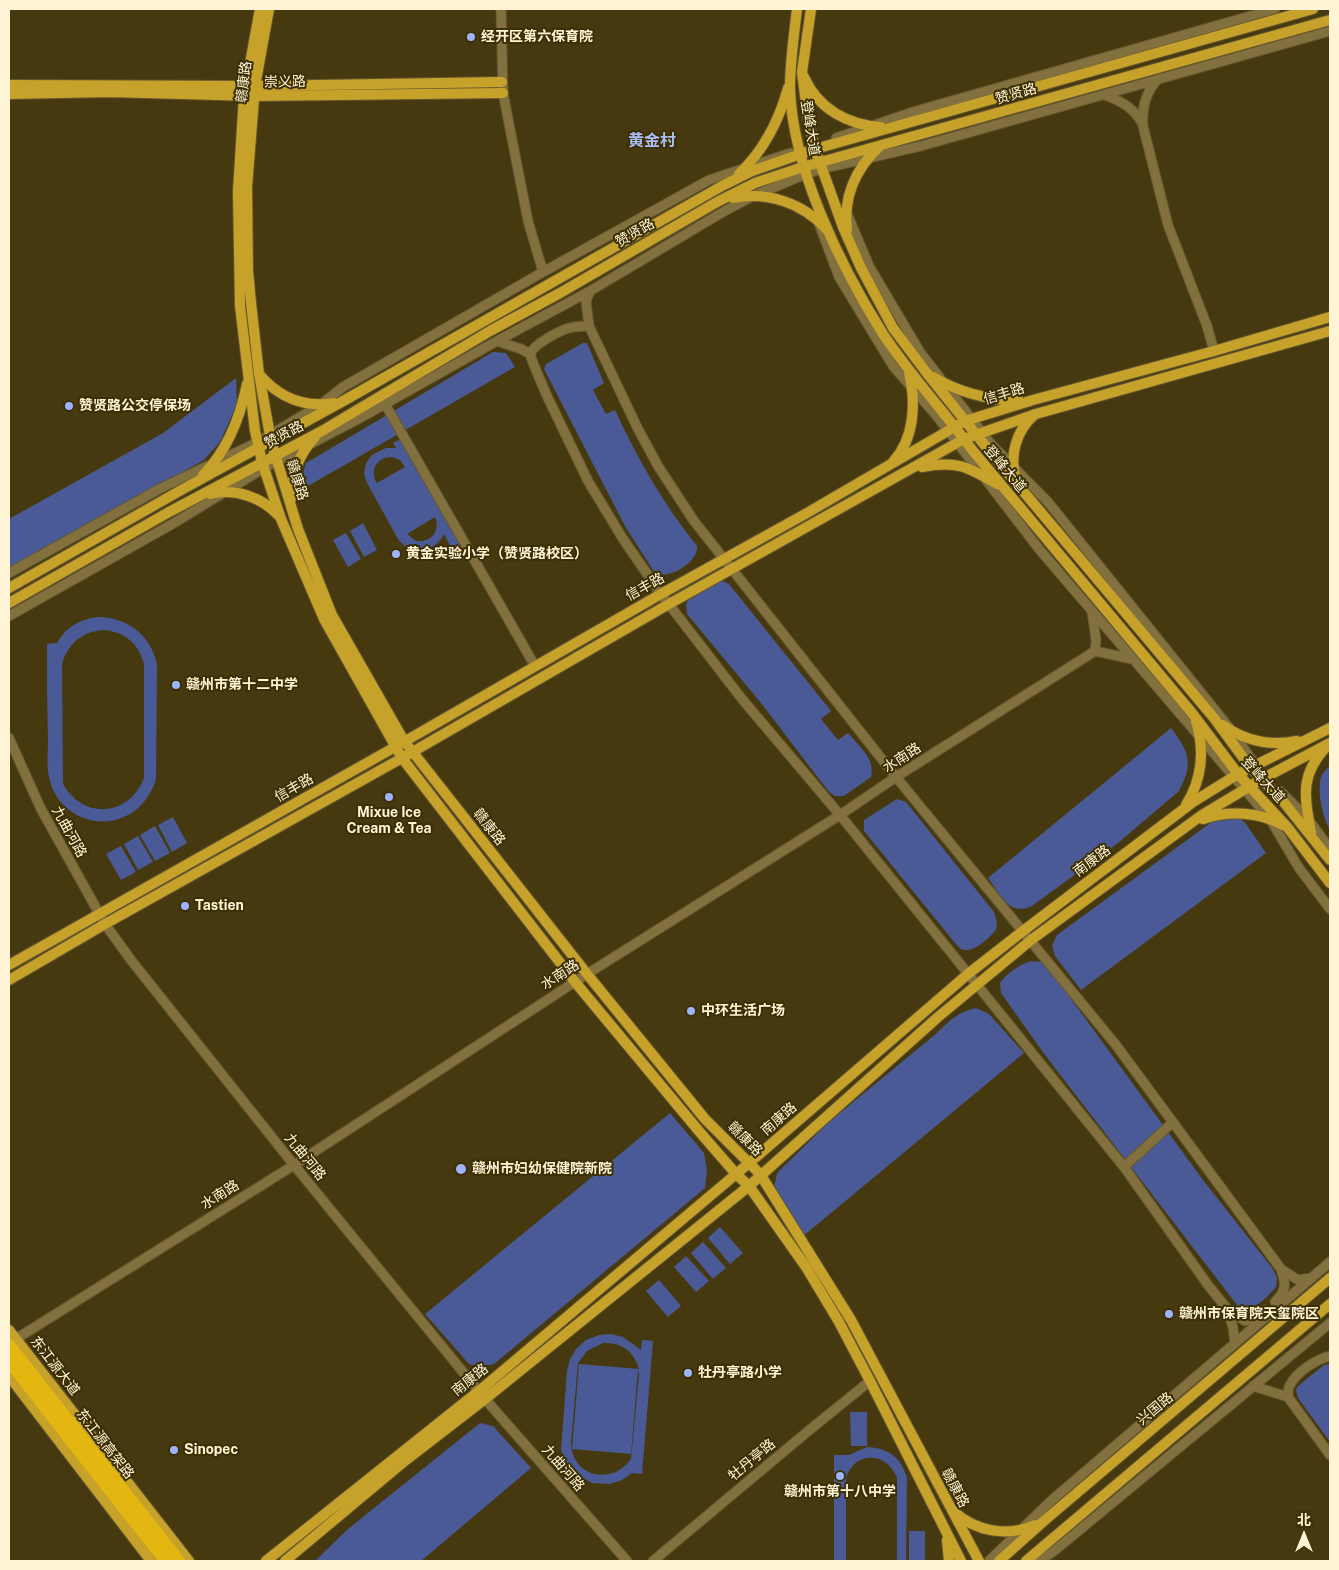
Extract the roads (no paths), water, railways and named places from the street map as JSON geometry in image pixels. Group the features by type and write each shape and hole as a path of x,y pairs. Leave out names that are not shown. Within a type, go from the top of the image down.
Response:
{"highway":[{"name":"东江源高架路","path":"11,1342 178,1561"},
{"name":"东江源高架路","path":"9,1361 165,1561"}],"main road":[{"name":"赣康路","path":"260,9 238,191 240,306 258,445 263,465 281,519 324,619 394,747 402,758 575,982 736,1174 749,1186 806,1267 840,1322 961,1561"},
{"name":"赣康路","path":"269,9 250,91 247,187 248,271 259,374 275,458 293,514 332,616 404,741 587,974 706,1119 748,1164 760,1174 851,1320 948,1506 979,1561"},
{"name":"登峰大道","path":"797,9 791,74 793,120 799,152 804,170 830,234 848,272 884,334 961,441 1004,489 1192,713 1246,788 1288,828 1330,883"},
{"name":"登峰大道","path":"811,9 802,72 808,119 815,147 851,246 894,328 926,372 979,433 1017,482 1311,834 1330,860"},
{"name":"赞贤路","path":"9,588 258,445 344,400 722,186 752,171 815,147 1313,9"},
{"name":"赞贤路","path":"9,603 169,512 263,465 490,331 560,293 717,202 755,184 880,146 1330,20"},
{"path":"802,72 815,96 828,109 852,122 872,127 900,125"},
{"path":"722,186 735,178 763,146 776,122 786,96 791,74"},
{"name":"崇义路","path":"9,85 250,91 502,82"},
{"name":"崇义路","path":"9,94 250,91 503,93"},
{"path":"851,246 846,213 852,184 861,167 880,146"},
{"path":"717,202 736,197 774,198 792,204 818,221 830,234"},
{"name":"信丰路","path":"9,965 661,594 725,560 968,420 1330,317"},
{"name":"信丰路","path":"9,980 105,924 402,758 669,604 961,441 1036,414 1330,331"},
{"path":"890,466 902,450 909,432 912,413 912,388 907,366"},
{"path":"926,372 965,392 987,398 1010,401 1033,400"},
{"path":"259,374 286,397 304,403 337,403 344,400"},
{"path":"182,489 199,479 222,452 241,411 249,378"},
{"path":"1017,482 1013,467 1018,438 1025,425 1036,414"},
{"path":"293,514 291,498 296,465 308,445 322,431"},
{"path":"913,469 948,463 968,468 1004,489"},
{"path":"198,498 214,493 238,493 255,498 269,507 281,519"},
{"path":"1185,808 1194,791 1200,772 1202,753 1200,737 1192,713"},
{"path":"1214,718 1231,730 1254,740 1272,743 1300,740 1317,734"},
{"name":"南康路","path":"285,1561 482,1395 968,974 1185,808 1236,775 1330,728"},
{"path":"1311,834 1305,796 1308,778 1315,762 1330,743"},
{"name":"南康路","path":"266,1561 749,1186 760,1174 938,1018 1031,940 1186,826 1263,778 1330,743"},
{"path":"1186,826 1206,818 1227,814 1248,814 1270,819 1288,828"},
{"name":"兴国路","path":"999,1561 1330,1278"},
{"path":"1027,1561 1039,1556 1330,1304"},
{"name":"东江源大道","path":"9,1330 11,1342 189,1561"},
{"path":"9,1376 151,1561"},
{"path":"948,1506 969,1523 986,1529 1004,1532 1022,1530 1045,1520"},
{"path":"940,1518 946,1536 949,1561"}],"street":[{"path":"501,9 503,93 528,221 543,272"},
{"path":"815,147 916,111 1275,9"},
{"path":"820,165 921,146 1330,31"},
{"path":"1143,126 1144,104 1149,91 1158,79"},
{"path":"1103,95 1130,107 1137,113 1143,126 1168,225 1207,326 1214,351"},
{"path":"271,438 343,387 543,272 709,180 799,152"},
{"path":"275,458 308,445 385,404 496,341 590,291 702,224 804,170"},
{"path":"846,213 869,266 920,352 968,420"},
{"path":"818,221 839,277 893,366 952,429"},
{"path":"496,341 530,354 547,396 588,481 623,538 661,594 742,699 840,815 1124,1167 1228,1310 1245,1321 1253,1319 1269,1308 1283,1294 1286,1283 1281,1269 1116,1045 896,778 694,521 658,466 637,427 589,326 586,301 590,291"},
{"path":"530,354 533,348 563,330 576,326 589,326"},
{"path":"385,404 535,666"},
{"path":"979,433 1048,502 1231,730 1253,766"},
{"path":"961,441 980,474 1092,612 1200,737 1236,775"},
{"path":"9,575 161,488 258,445"},
{"path":"9,616 174,523 225,492 263,465"},
{"path":"9,575 42,570"},
{"path":"18,611 39,586"},
{"path":"1092,612 1096,640 1095,651 1132,659"},
{"name":"水南路","path":"11,1342 294,1165 587,974 840,815 1095,651"},
{"name":"九曲河路","path":"9,738 41,809 105,924 131,960 294,1165 482,1395 627,1561"},
{"path":"1263,778 1308,819 1330,849"},
{"path":"1246,788 1270,819 1299,868 1330,909"},
{"path":"1124,1167 1173,1122"},
{"path":"989,1561 1052,1500 1330,1262"},
{"path":"1281,1269 1298,1280 1312,1278"},
{"path":"1228,1310 1235,1343"},
{"path":"1039,1556 1054,1551 1330,1323"},
{"path":"1288,1397 1290,1384 1297,1376 1316,1360 1330,1356"},
{"name":"牡丹亭路","path":"653,1561 870,1381"},
{"path":"1252,1386 1288,1397 1330,1455"}],"place":[{"name":"经开区第六保育院","path":"471,37"},
{"name":"赞贤路公交停保场","path":"69,406"},
{"name":"黄金实验小学（赞贤路校区）","path":"396,554"},
{"name":"赣州市第十二中学","path":"176,685"},
{"name":"Mixue Ice Cream & Tea","path":"389,797"},
{"name":"Tastien","path":"185,906"},
{"name":"中环生活广场","path":"691,1011"},
{"name":"赣州市妇幼保健院新院","path":"461,1169"},
{"name":"赣州市保育院天玺院区","path":"1169,1314"},
{"name":"牡丹亭路小学","path":"688,1373"},
{"name":"Sinopec","path":"174,1450"},
{"name":"赣州市第十八中学","path":"840,1476"}],"district":[{"name":"黄金村","path":"652,141"}]}
